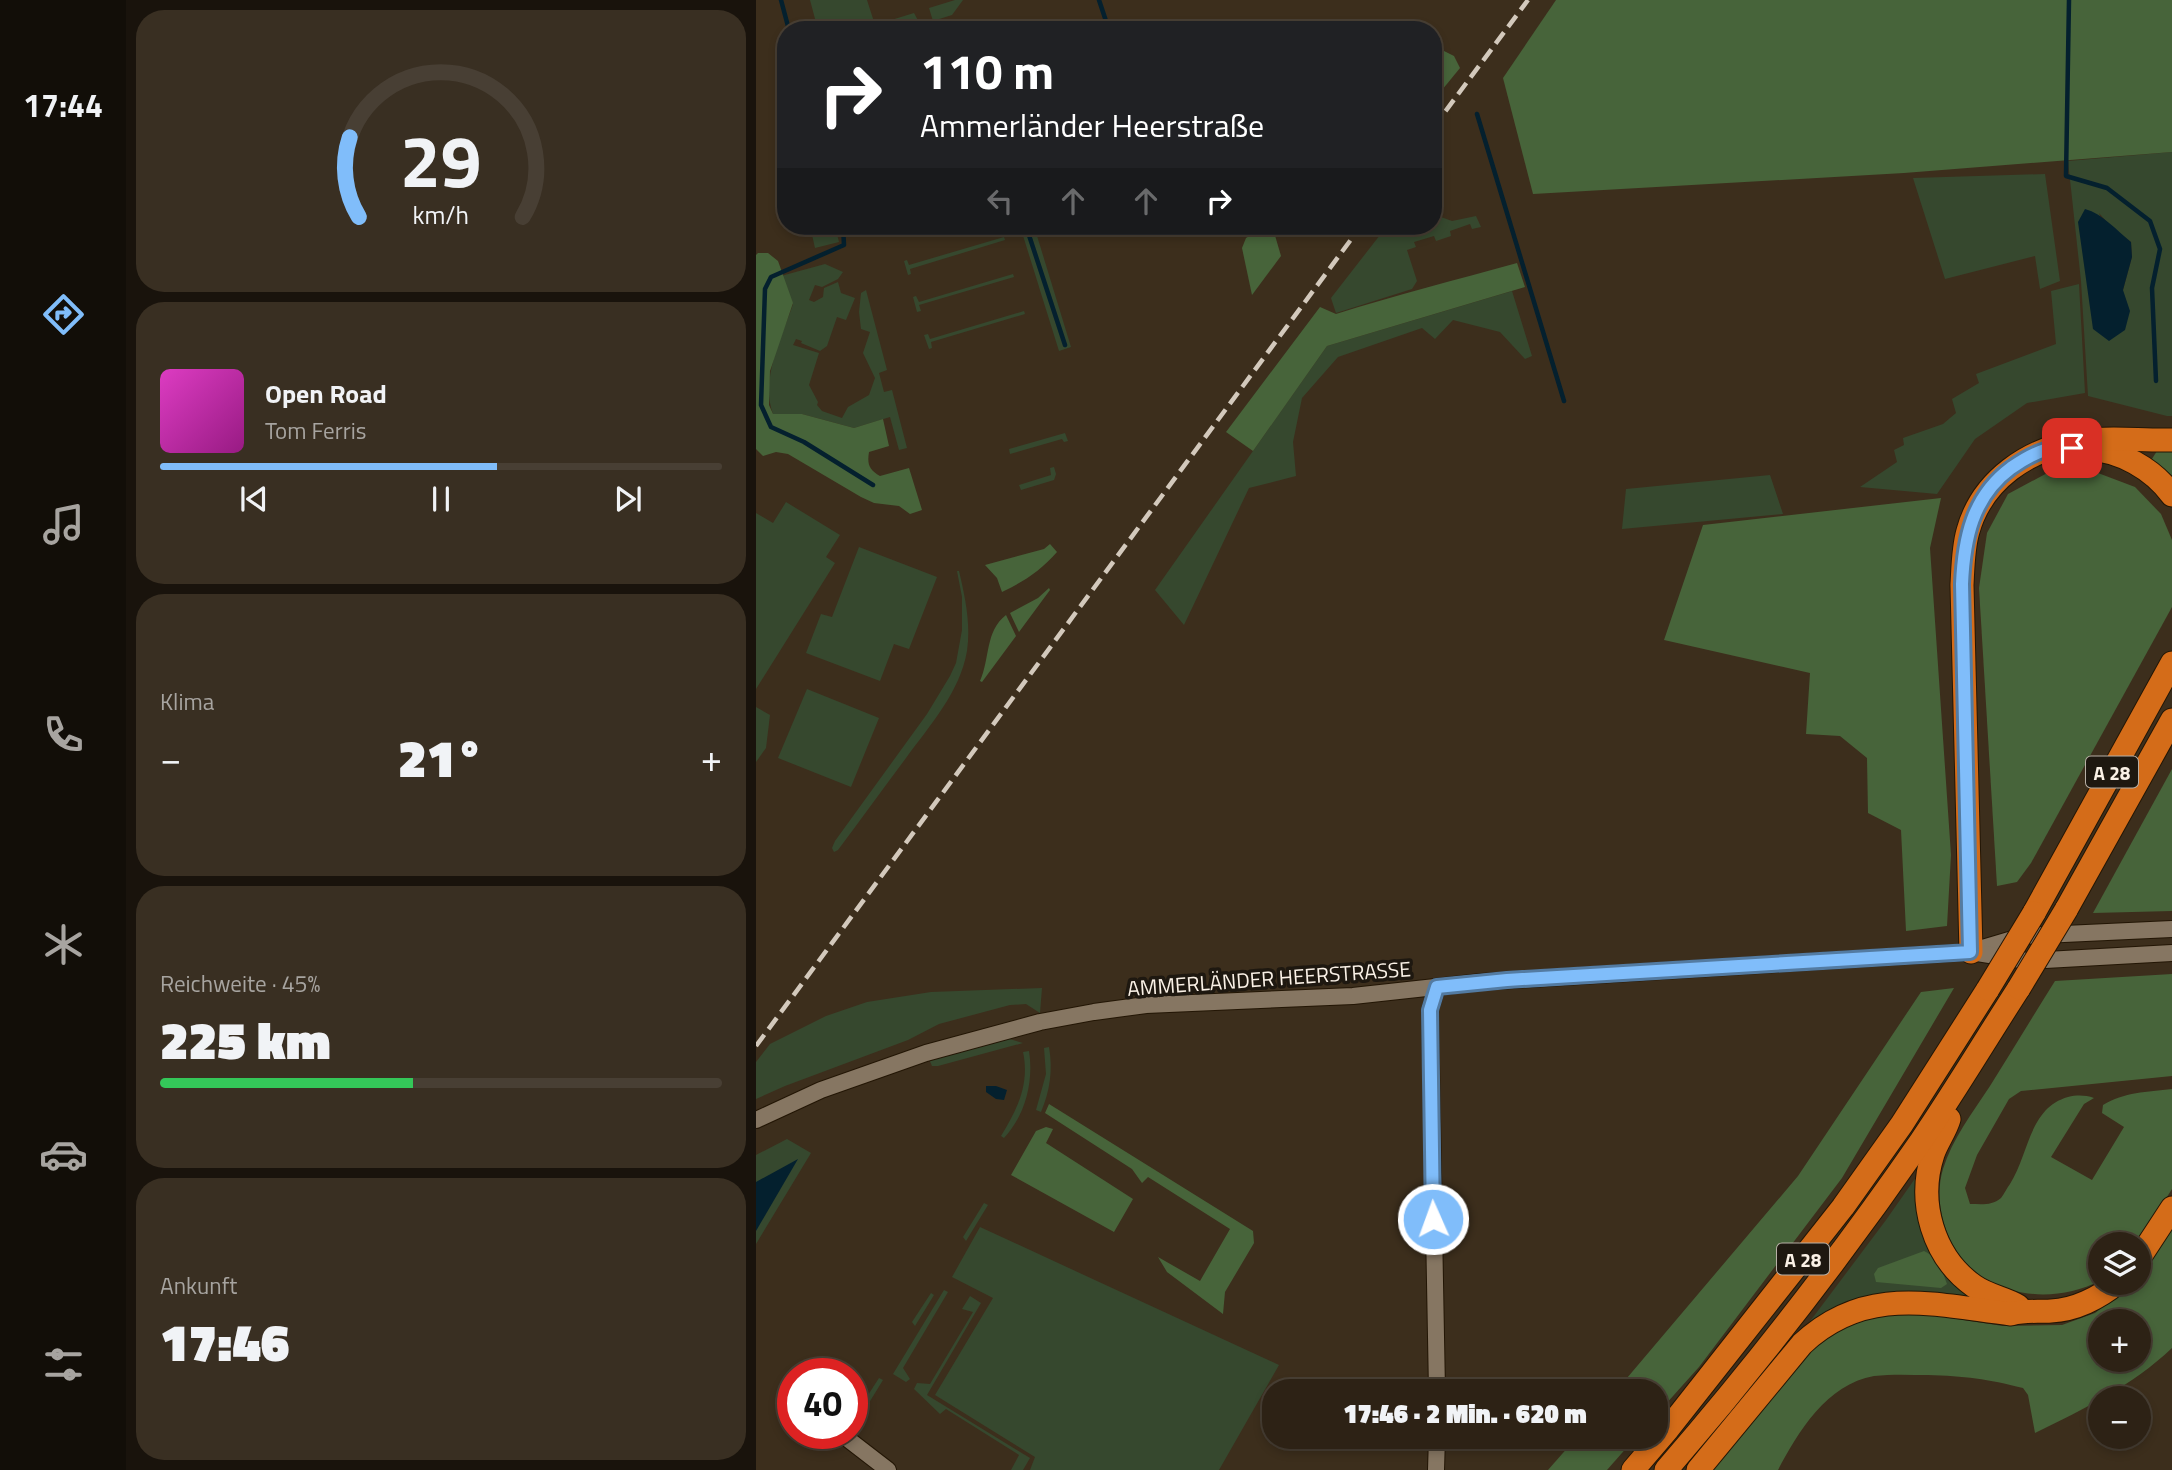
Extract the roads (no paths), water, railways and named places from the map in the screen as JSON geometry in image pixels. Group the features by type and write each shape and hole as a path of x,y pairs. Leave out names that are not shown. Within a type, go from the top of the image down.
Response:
{"highway":[{"path":"1970,952 1963,557 1968,530 1980,501 1999,477 2024,459 2079,441 2172,440"},
{"path":"2045,450 2095,449 2119,455 2144,468 2172,495"},
{"path":"2168,671 2172,652"},
{"name":"A 28","path":"1633,1470 1843,1207 1902,1124 2034,913 2168,671"},
{"name":"A 28","path":"1667,1470 1786,1325 1871,1212 1963,1078 2066,909 2172,720"},
{"path":"1963,1078 1930,1167 1927,1194 1932,1229 1948,1259 1967,1280 1983,1292 2015,1304 2024,1311"},
{"path":"2151,1240 2172,1208"},
{"path":"1698,1470 1802,1344 1820,1328 1841,1316 1874,1305 1907,1301 2011,1314 2024,1311 2055,1311 2079,1305 2099,1295"}],"street":[{"name":"AMMERLÄNDER HEERSTRASSE","path":"1970,952 2023,936 2172,929"},
{"name":"AMMERLÄNDER HEERSTRASSE","path":"756,1120 821,1090 926,1053 1040,1022 1146,1005 1353,996 1495,981 1970,952 2027,961 2172,953"},
{"path":"1437,987 1430,1010 1437,1379"},
{"path":"861,1449 888,1470"},
{"path":"1436,1470 1437,1449"}],"water":[{"path":"2085,209 2104,218 2131,242 2132,257 2123,290 2130,311 2125,330 2109,341 2093,329 2078,222"},
{"path":"986,1086 1007,1090 1004,1100 996,1099 986,1092"},
{"path":"798,1159 756,1231 756,1182"}],"waterway":[{"path":"781,0 787,21"},
{"path":"1099,0 1106,21"},
{"path":"2069,0 2066,176 2107,188 2150,221 2160,249 2152,288 2156,381"},
{"path":"1477,114 1564,401"},
{"path":"843,235 844,245 771,277 765,289 761,405 771,427 804,442 873,485"},
{"path":"1029,235 1065,345"}],"railway":[{"path":"1442,116 1528,0"},
{"path":"756,1046 1354,235"}]}
